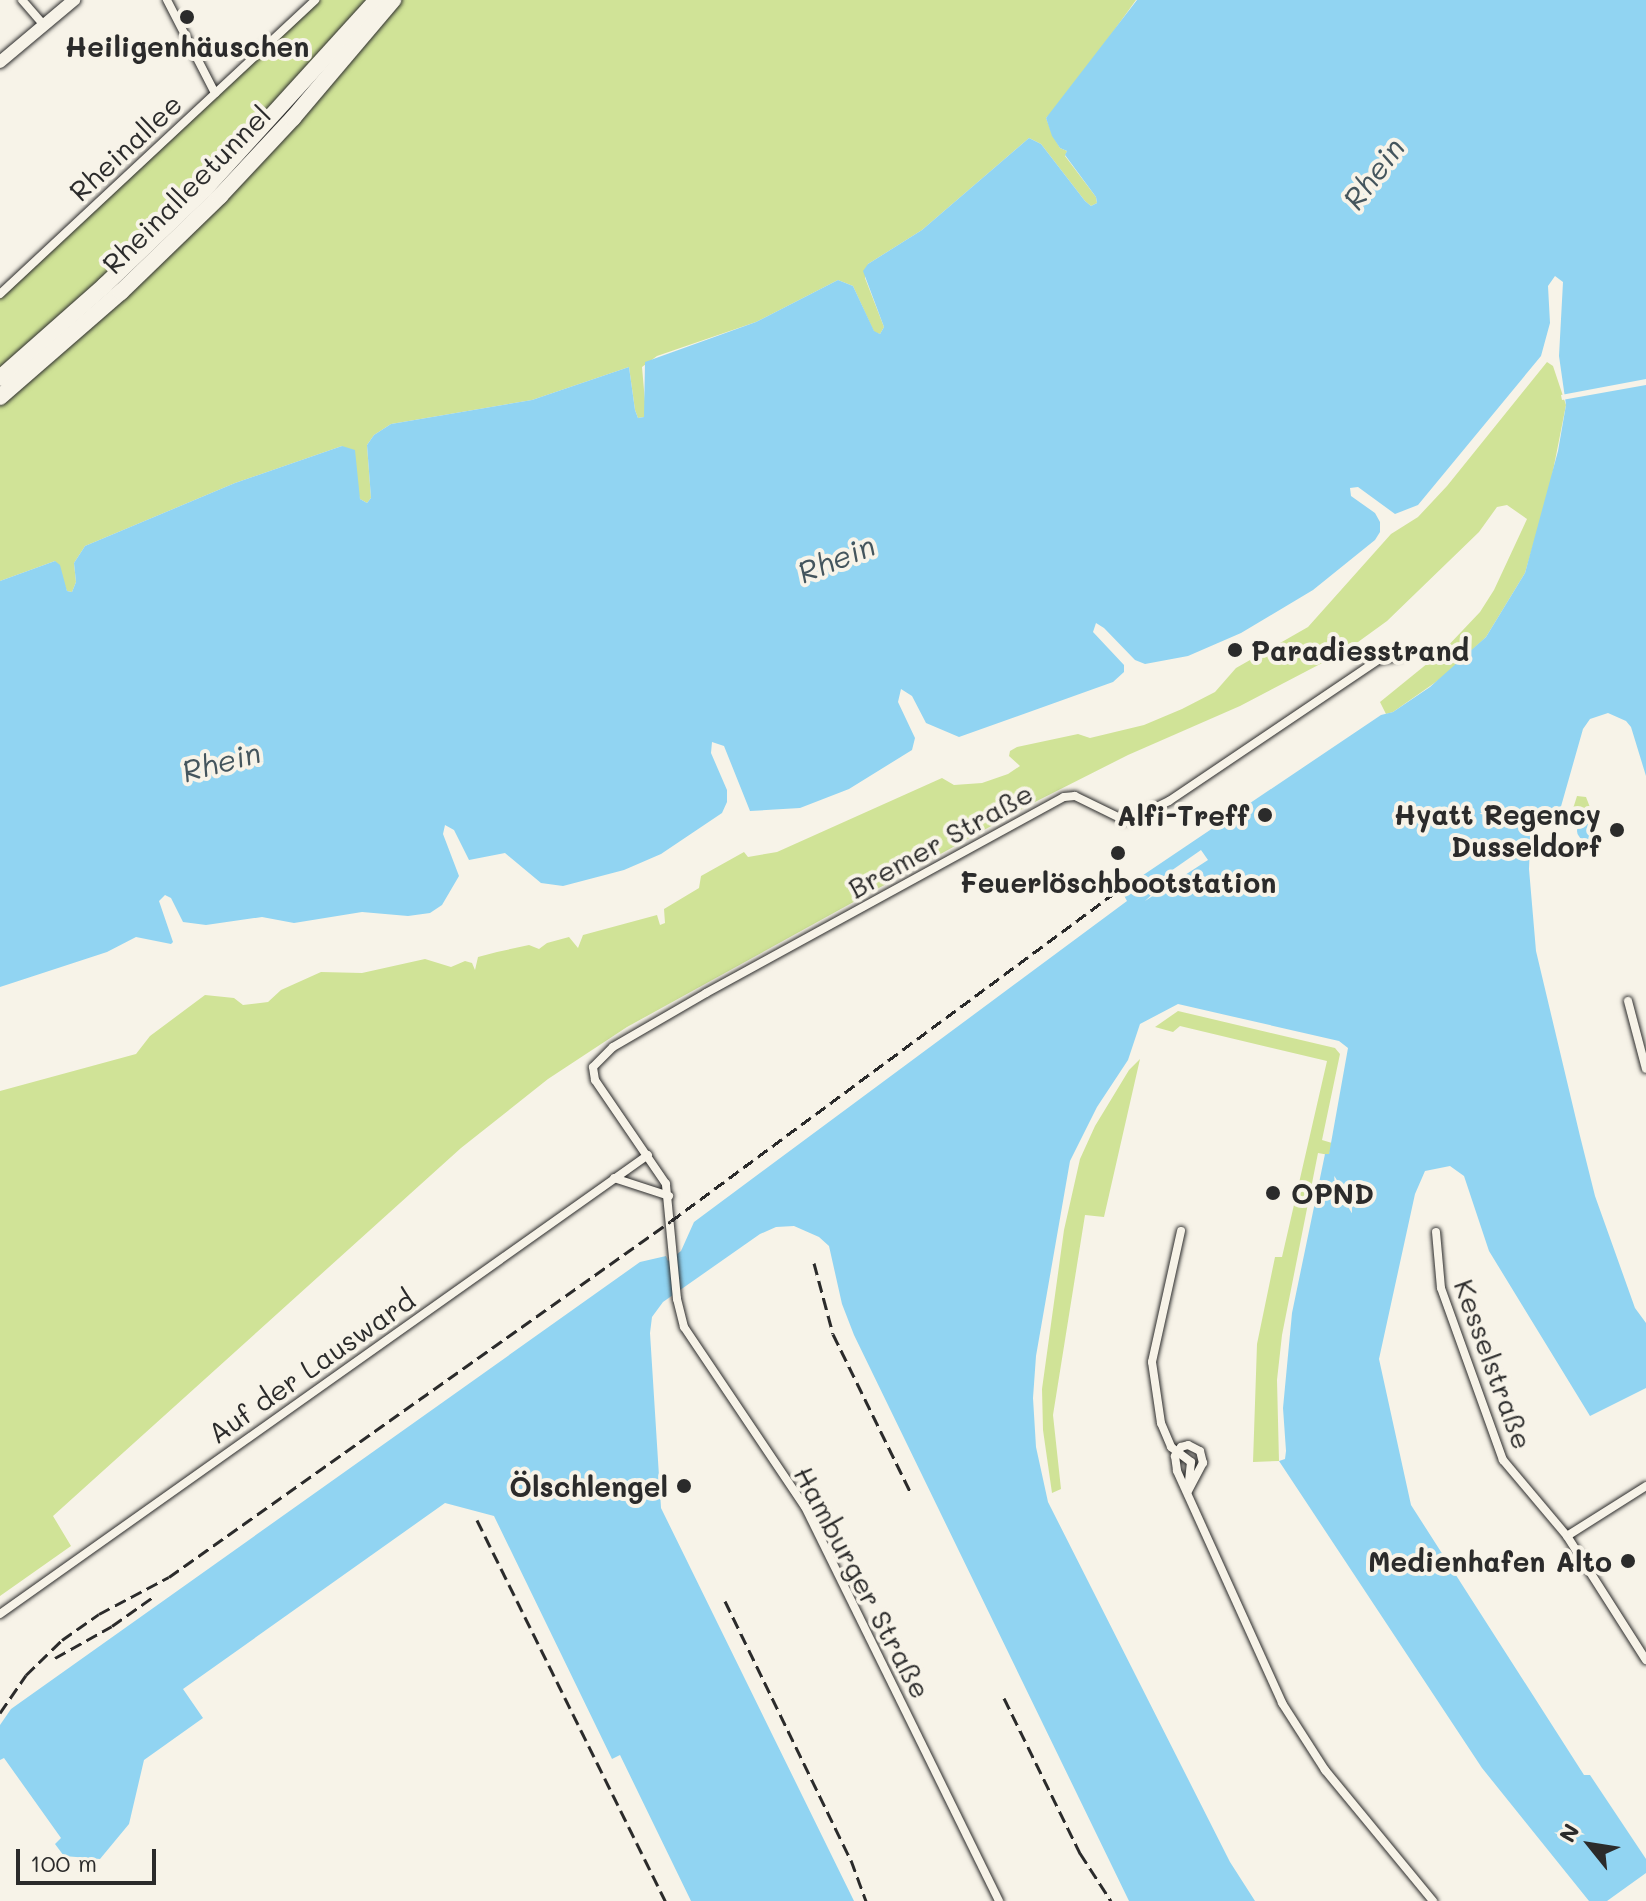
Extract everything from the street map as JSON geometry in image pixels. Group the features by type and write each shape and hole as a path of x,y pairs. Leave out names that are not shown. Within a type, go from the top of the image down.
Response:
{"highway":[{"name":"Rheinalleetunnel","path":"0,378 105,285 205,189 377,0"},
{"name":"Rheinalleetunnel","path":"0,397 100,311 220,196 318,90 393,0"}],"street":[{"path":"22,0 44,25"},
{"path":"0,62 74,0"},
{"path":"167,0 215,93"},
{"name":"Rheinallee","path":"0,294 315,0"},
{"name":"Bremer Straße","path":"648,1155 593,1075 595,1063 613,1047 1064,797 1075,796 1124,820 1169,801 1378,660 1400,656"},
{"path":"1628,1001 1646,1069"},
{"name":"Auf der Lausward","path":"0,1614 648,1155"},
{"name":"Hamburger Straße","path":"648,1155 662,1177 669,1196 677,1299 690,1338 805,1507 999,1901"},
{"path":"614,1178 669,1196"},
{"path":"1181,1231 1152,1362 1161,1423 1171,1447 1191,1462 1188,1491"},
{"name":"Kesselstraße","path":"1436,1232 1441,1288 1498,1449 1511,1473 1567,1536 1646,1660"},
{"path":"1177,1451 1188,1445 1202,1454 1202,1466 1188,1491"},
{"path":"1177,1451 1176,1465 1282,1703 1325,1770 1433,1901"},
{"path":"1567,1536 1646,1486"}],"green space":[{"path":"320,0 1136,0 1066,97 1046,118 1060,148 1067,151 1065,156 1096,197 1097,203 1091,206 1085,201 1041,144 1029,138 922,230 868,264 865,278 884,327 880,334 874,332 853,286 838,280 756,322 657,356 642,367 644,417 638,418 635,410 629,367 532,400 391,424 374,435 367,445 371,498 367,503 360,499 342,446 235,483 85,546 74,563 76,582 72,592 67,591 55,561 0,581 0,298"},
{"path":"1547,362 1553,366 1566,405 1549,491 1525,573 1486,637 1443,677 1386,714 1380,702 1444,650 1480,612 1494,590 1527,519 1507,505 1497,507 1479,532 1387,621 1347,650 1240,706 1128,755 1033,803 627,1027 548,1079 461,1148 53,1516 71,1546 0,1596 0,1091 136,1054 150,1036 205,995 234,998 243,1005 268,1002 281,990 321,972 362,973 425,959 451,967 465,961 472,963 475,970 478,957 497,952 529,945 539,949 547,943 569,937 578,948 583,935 657,915 660,925 665,923 664,909 699,888 701,876 744,852 748,857 777,852 942,778 954,785 982,783 1008,774 1020,766 1009,756 1010,751 1017,747 1078,734 1090,738 1144,725 1182,709 1215,692 1236,668 1308,627 1391,534 1418,517 1447,486"},
{"path":"1577,796 1586,797 1591,810 1571,815"},
{"path":"1178,1011 1335,1048 1340,1054 1322,1140 1332,1143 1329,1155 1318,1153 1282,1335 1277,1380 1279,1461 1253,1462 1257,1344 1275,1257 1282,1257 1327,1061 1180,1026 1173,1032 1155,1027"},
{"path":"1140,1059 1104,1217 1085,1215 1053,1415 1061,1489 1052,1493 1043,1430 1042,1389 1064,1230 1080,1159 1095,1126 1129,1070"}],"water":[{"name":"Rhein","path":"1137,0 1646,0 1646,776 1631,727 1626,721 1608,713 1590,719 1583,729 1560,810 1531,819 1529,869 1536,951 1595,1196 1635,1308 1646,1323 1646,1388 1590,1416 1489,1251 1464,1176 1450,1166 1425,1171 1415,1194 1379,1359 1411,1505 1584,1775 1590,1775 1646,1859 1646,1873 1607,1901 1589,1901 1482,1768 1279,1461 1285,1459 1286,1451 1283,1408 1292,1313 1325,1154 1329,1154 1348,1048 1339,1041 1178,1004 1140,1024 1128,1060 1097,1107 1070,1161 1036,1356 1033,1398 1036,1447 1048,1502 1230,1862 1255,1901 1129,1901 854,1335 842,1304 829,1246 819,1237 794,1226 776,1227 760,1234 663,1302 652,1317 650,1333 661,1508 854,1901 691,1901 620,1755 612,1759 494,1516 445,1503 183,1689 203,1718 144,1760 129,1824 100,1859 64,1856 55,1844 61,1838 4,1758 0,1760 0,1725 11,1709 640,1262 666,1256 668,1261 681,1251 694,1222 1127,901 1121,890 1381,715 1393,712 1430,687 1486,637 1525,573 1558,451 1566,405 1559,356 1563,282 1555,276 1548,286 1550,323 1541,356 1418,505 1395,514 1358,487 1350,488 1351,496 1375,513 1380,522 1380,532 1375,540 1313,590 1241,633 1188,656 1145,664 1135,660 1096,623 1093,632 1124,665 1124,672 1113,682 959,737 926,723 912,696 901,689 898,702 915,738 912,750 849,789 800,808 750,811 724,746 712,742 711,753 727,790 727,802 722,813 661,854 624,870 563,886 541,883 505,853 469,860 454,830 445,825 443,834 459,876 442,905 430,913 408,916 362,912 294,923 262,917 206,925 183,922 171,898 165,895 159,901 173,942 171,944 136,937 107,952 0,987 0,581 55,561 60,565 67,591 72,592 76,582 74,563 85,546 235,483 342,446 355,450 360,499 367,503 371,498 367,445 374,435 391,424 532,400 629,367 635,410 638,418 644,417 645,362 756,322 838,280 853,286 874,331 880,334 884,327 863,271 868,264 922,230 1029,138 1041,144 1085,201 1091,206 1097,203 1096,197 1065,155 1067,151 1060,148 1052,136 1046,118"},
{"path":"1582,822 1590,822 1595,831 1593,838 1582,840 1577,835 1577,827"}],"pier":[{"path":"1646,379 1646,385 1562,400 1561,395"},
{"path":"1201,850 1208,860 1145,901 1170,877 1168,873"}],"railway":[{"path":"0,1713 26,1675 62,1640 99,1614 169,1577 671,1221 1113,894"},
{"path":"814,1263 833,1334 912,1495"},
{"path":"477,1520 665,1901"},
{"path":"55,1658 112,1626 153,1597"},
{"path":"725,1601 851,1860 866,1901"},
{"path":"1004,1698 1080,1853 1111,1901"}],"place":[{"name":"Heiligenhäuschen","path":"187,17"},
{"name":"Paradiesstrand","path":"1235,650"},
{"name":"Alfi-Treff","path":"1265,815"},
{"name":"Hyatt Regency Dusseldorf","path":"1617,830"},
{"name":"Feuerlöschbootstation","path":"1118,853"},
{"name":"OPND","path":"1273,1193"},
{"name":"Ölschlengel","path":"684,1486"},
{"name":"Medienhafen Alto","path":"1628,1561"}]}
